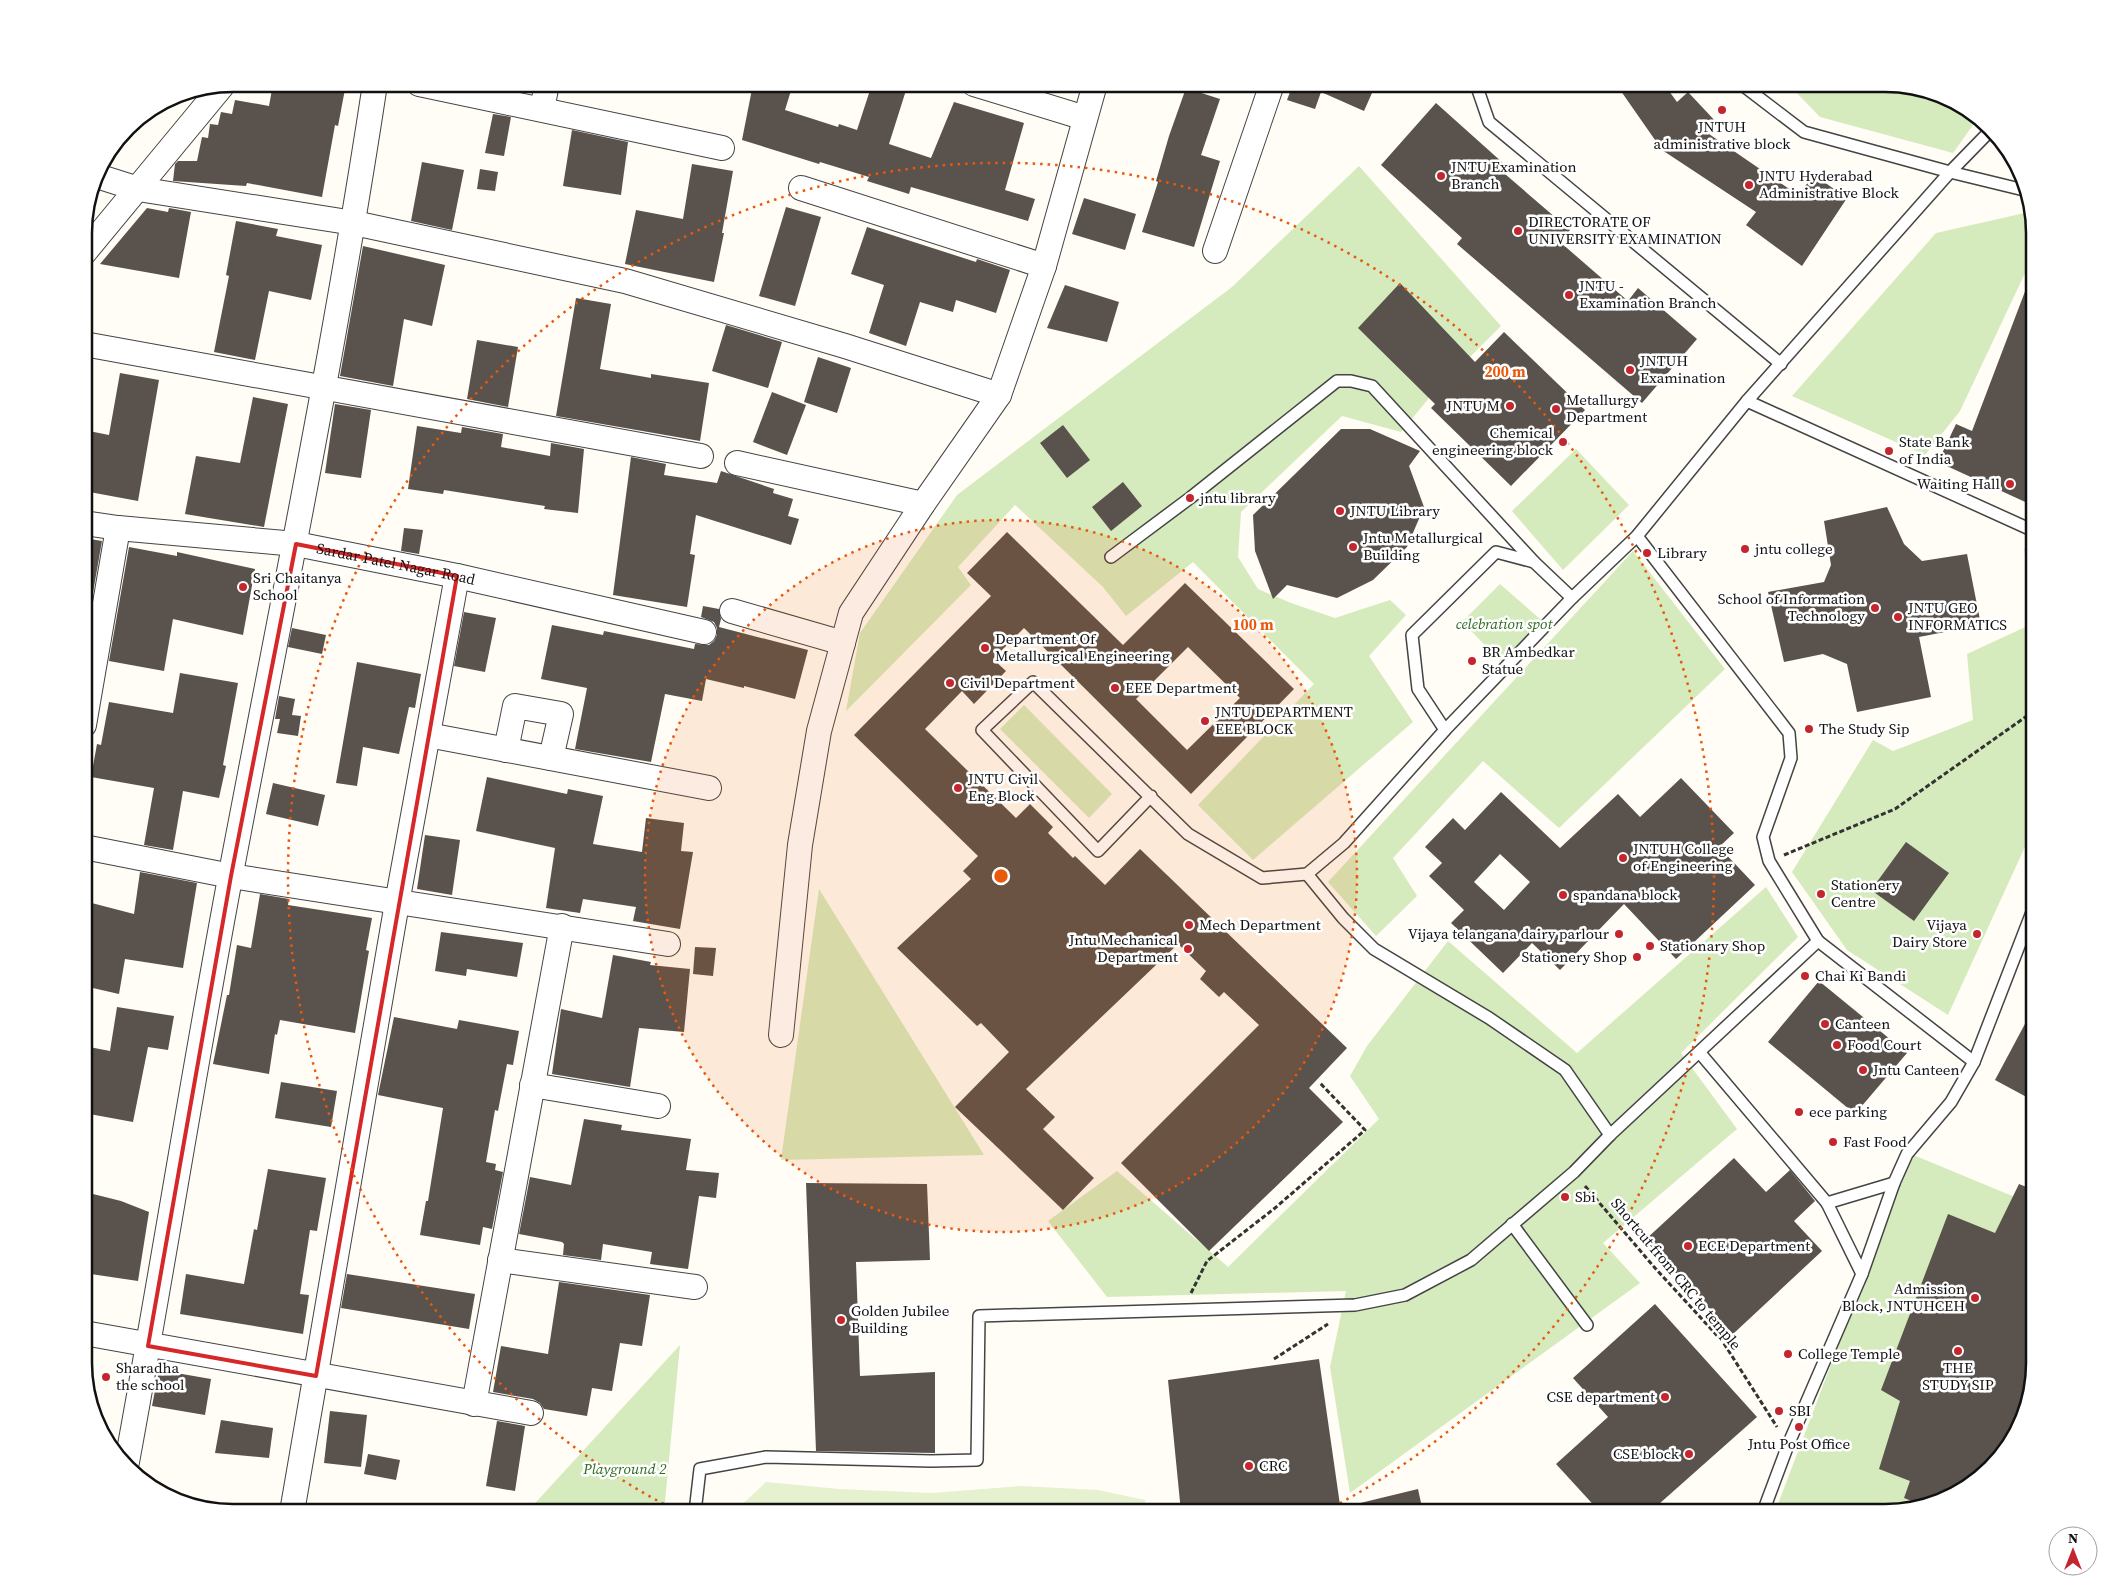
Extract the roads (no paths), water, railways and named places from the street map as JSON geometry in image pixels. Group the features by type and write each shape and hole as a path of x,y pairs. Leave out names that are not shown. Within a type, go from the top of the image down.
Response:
{"street":[{"path":"128,1455 231,876 296,544 354,223 374,92"},
{"path":"458,92 722,148"},
{"path":"542,109 545,92"},
{"path":"1000,92 1085,118"},
{"path":"781,1035 800,845 819,731 851,613 922,504 999,395 1044,266 1093,92"},
{"path":"1215,251 1269,92"},
{"path":"93,242 216,94"},
{"path":"104,178 138,189 354,223 625,281 845,346 999,395"},
{"path":"801,188 1044,266"},
{"path":"93,346 701,456"},
{"path":"737,463 922,504"},
{"name":"Sardar Patel Nagar Road","path":"93,524 296,544 457,576 704,632"},
{"path":"93,656 118,528"},
{"path":"293,1504 396,903 457,576"},
{"path":"732,611 843,643"},
{"path":"506,750 515,706 561,714 551,758"},
{"path":"428,735 709,788"},
{"path":"93,849 231,876 668,944"},
{"path":"474,1404 562,926"},
{"path":"532,1085 658,1106"},
{"path":"500,1260 695,1287"},
{"path":"93,1335 531,1414"}],"lane":[{"path":"1479,92 1489,122 1781,364"},
{"path":"1752,92 1804,132 2018,189"},
{"path":"1152,796 1098,851 982,730 1033,682 1152,796 1188,834 1262,878 1307,874 1344,843 1445,730 1572,598 1637,536 1747,401 1950,172 1986,136"},
{"path":"1111,557 1190,498 1337,381 1351,381 1372,386 1534,562 1572,598"},
{"path":"1747,401 2026,527"},
{"path":"1637,536 1789,733 1791,758 1763,837 1769,861 1818,941 1974,1062"},
{"path":"1445,730 1418,689 1412,635 1496,552 1534,562"},
{"path":"1307,874 1343,918 1374,949 1489,1018 1565,1070 1610,1135"},
{"path":"1766,1504 1788,1445 1862,1274 1894,1183 1907,1154 1951,1102 1974,1062 2026,928"},
{"path":"696,1504 700,1469 766,1457 931,1461 977,1460 979,1316 1355,1305 1405,1295 1471,1260 1574,1172 1610,1135 1818,941"},
{"path":"1700,1053 1827,1202 1862,1274"},
{"path":"1827,1202 1894,1183"},
{"path":"1512,1224 1587,1325"}],"place":[{"name":"JNTUH administrative block","path":"1722,110"},
{"name":"JNTU Examination Branch","path":"1441,176"},
{"name":"JNTU Hyderabad Administrative Block","path":"1749,185"},
{"name":"DIRECTORATE OF UNIVERSITY EXAMINATION","path":"1518,231"},
{"name":"JNTU - Examination Branch","path":"1569,295"},
{"name":"JNTUH Examination","path":"1630,370"},
{"name":"JNTU M","path":"1510,406"},
{"name":"Metallurgy Department","path":"1556,409"},
{"name":"Chemical engineering block","path":"1563,442"},
{"name":"State Bank of India","path":"1889,451"},
{"name":"Waiting Hall","path":"2010,484"},
{"name":"jntu library","path":"1190,498"},
{"name":"JNTU Library","path":"1340,511"},
{"name":"Jntu Metallurgical Building","path":"1353,547"},
{"name":"jntu college","path":"1745,549"},
{"name":"Library","path":"1647,553"},
{"name":"Sri Chaitanya School","path":"243,587"},
{"name":"School of Information Technology","path":"1875,608"},
{"name":"JNTU GEO INFORMATICS","path":"1898,617"},
{"name":"Department Of Metallurgical Engineering","path":"985,648"},
{"name":"BR Ambedkar Statue","path":"1472,661"},
{"name":"Civil Department","path":"950,683"},
{"name":"EEE Department","path":"1115,688"},
{"name":"JNTU DEPARTMENT EEE BLOCK","path":"1205,721"},
{"name":"The Study Sip","path":"1809,729"},
{"name":"JNTU Civil Eng Block","path":"958,788"},
{"name":"JNTUH College of Engineering","path":"1623,858"},
{"name":"Stationery Centre","path":"1821,894"},
{"name":"spandana block","path":"1563,895"},
{"name":"Mech Department","path":"1189,925"},
{"name":"Vijaya telangana dairy parlour","path":"1619,934"},
{"name":"Vijaya Dairy Store","path":"1977,934"},
{"name":"Stationary Shop","path":"1650,946"},
{"name":"Jntu Mechanical Department","path":"1188,949"},
{"name":"Stationery Shop","path":"1637,957"},
{"name":"Chai Ki Bandi","path":"1805,976"},
{"name":"Canteen","path":"1825,1024"},
{"name":"Food Court","path":"1837,1045"},
{"name":"Jntu Canteen","path":"1863,1070"},
{"name":"ece parking","path":"1799,1112"},
{"name":"Fast Food","path":"1833,1142"},
{"name":"Sbi","path":"1565,1197"},
{"name":"ECE Department","path":"1688,1246"},
{"name":"Admission Block, JNTUHCEH","path":"1975,1298"},
{"name":"Golden Jubilee Building","path":"841,1320"},
{"name":"THE STUDY SIP","path":"1958,1351"},
{"name":"College Temple","path":"1788,1354"},
{"name":"Sharadha the school","path":"106,1377"},
{"name":"CSE department","path":"1665,1397"},
{"name":"SBI","path":"1779,1411"},
{"name":"Jntu Post Office","path":"1799,1427"},
{"name":"CSE block","path":"1689,1454"},
{"name":"CRC","path":"1249,1466"}],"park label":[{"name":"celebration spot","path":"1504,624"},
{"name":"Playground 2","path":"625,1469"}]}
